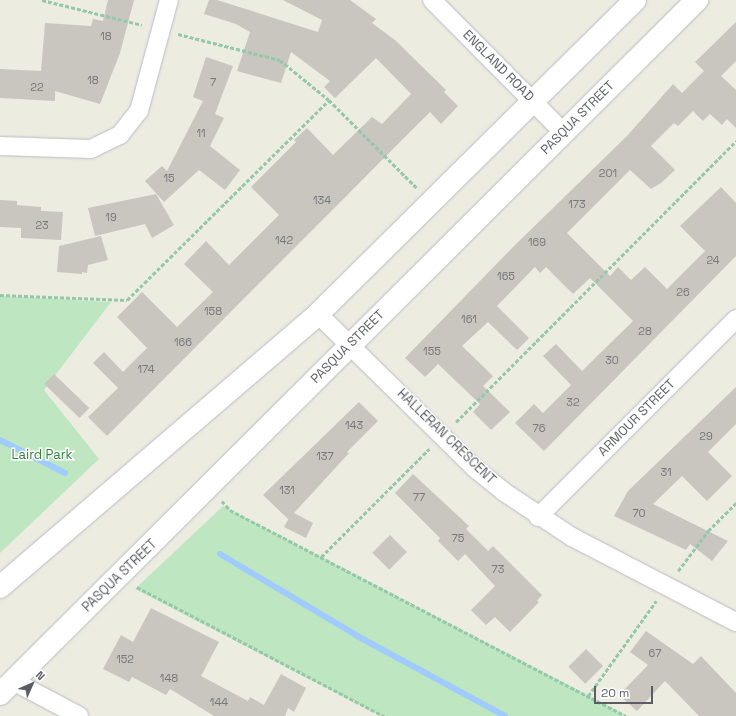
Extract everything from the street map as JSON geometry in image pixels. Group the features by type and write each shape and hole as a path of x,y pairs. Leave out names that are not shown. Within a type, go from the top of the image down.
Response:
{"main road":[{"path":"0,587 318,314 534,102 635,0"},
{"name":"PASQUA STREET","path":"6,688 210,488 351,344 697,0"}],"street":[{"path":"0,146 91,149 120,135 140,111 168,0"},
{"name":"ENGLAND ROAD","path":"432,0 563,132"},
{"name":"HALLERAN CRESCENT","path":"318,314 351,344 477,470 538,517 736,622"},
{"name":"ARMOUR STREET","path":"538,517 736,319"},
{"path":"6,688 79,716"}],"path":[{"path":"42,0 280,60 329,100 432,202"},
{"path":"0,295 127,300 329,100"},
{"path":"321,557 736,141"},
{"path":"210,488 230,510 626,716"},
{"path":"119,577 384,716"}],"green space":[{"name":"Laird Park","path":"0,296 111,302 44,390 99,459 0,553"},
{"path":"223,506 628,716 381,716 135,589"}],"building":[{"path":"108,0 134,0 120,53 100,104 55,91 55,101 0,98 0,69 41,71 45,23 91,26 93,19 103,21"},
{"path":"209,0 217,0 318,32 322,20 283,0 350,0 376,19 372,23 395,40 446,90 444,92 458,106 441,124 430,112 107,436 88,417 118,388 93,363 104,352 123,372 147,348 117,317 142,292 177,327 213,292 184,264 206,241 229,265 279,215 251,187 296,142 294,140 307,128 333,155 372,117 382,124 411,94 376,58 335,98 324,87 330,81 291,52 281,83 237,71 250,32 236,24 204,14"},
{"path":"736,22 736,61 721,76 736,90 736,128 727,119 722,125 710,114 703,121 693,111 678,126 674,123 651,146 675,170 661,183 651,189 630,170 567,233 610,276 618,267 631,280 645,267 667,289 705,251 680,226 721,187 736,203 736,256 544,451 515,423 534,404 543,413 571,385 543,356 556,344 582,371 633,321 590,278 573,294 546,267 540,273 535,267 497,306 529,338 517,350 488,322 462,346 493,376 483,386 510,412 491,430 473,412 480,404 438,364 425,377 405,358 514,246 627,136 673,84 682,93 704,71 695,62"},
{"path":"206,57 233,66 215,114 224,118 210,146 240,170 225,190 199,170 164,202 145,181 162,166 167,171 203,101 193,97"},
{"path":"156,194 174,225 152,238 145,224 95,236 88,208"},
{"path":"0,200 17,201 17,205 41,207 41,211 63,212 61,240 21,238 21,228 0,227"},
{"path":"101,236 108,260 88,265 87,273 57,272 59,246"},
{"path":"54,374 89,408 80,418 44,384"},
{"path":"736,387 736,424 708,452 732,476 707,501 682,476 653,504 728,541 712,561 690,544 686,550 614,516 628,491"},
{"path":"359,402 378,421 347,452 349,453 294,513 313,523 306,538 284,527 289,518 288,519 263,495"},
{"path":"413,474 469,526 466,529 488,551 493,546 542,595 537,601 539,602 510,632 495,617 486,625 471,610 495,586 465,554 458,561 438,541 440,538 395,493"},
{"path":"390,535 407,552 389,570 372,553"},
{"path":"151,608 219,642 201,676 248,701 250,697 264,705 281,674 306,688 294,712 288,708 285,716 214,716 170,689 166,695 132,677 129,682 103,669 121,635 133,642"},
{"path":"646,631 693,664 701,656 736,693 736,716 699,716 665,681 637,711 619,695 648,665 630,652"},
{"path":"586,649 603,666 585,684 568,667"}],"waterway":[{"path":"0,440 65,473"},
{"path":"220,554 359,637 505,716"}]}
